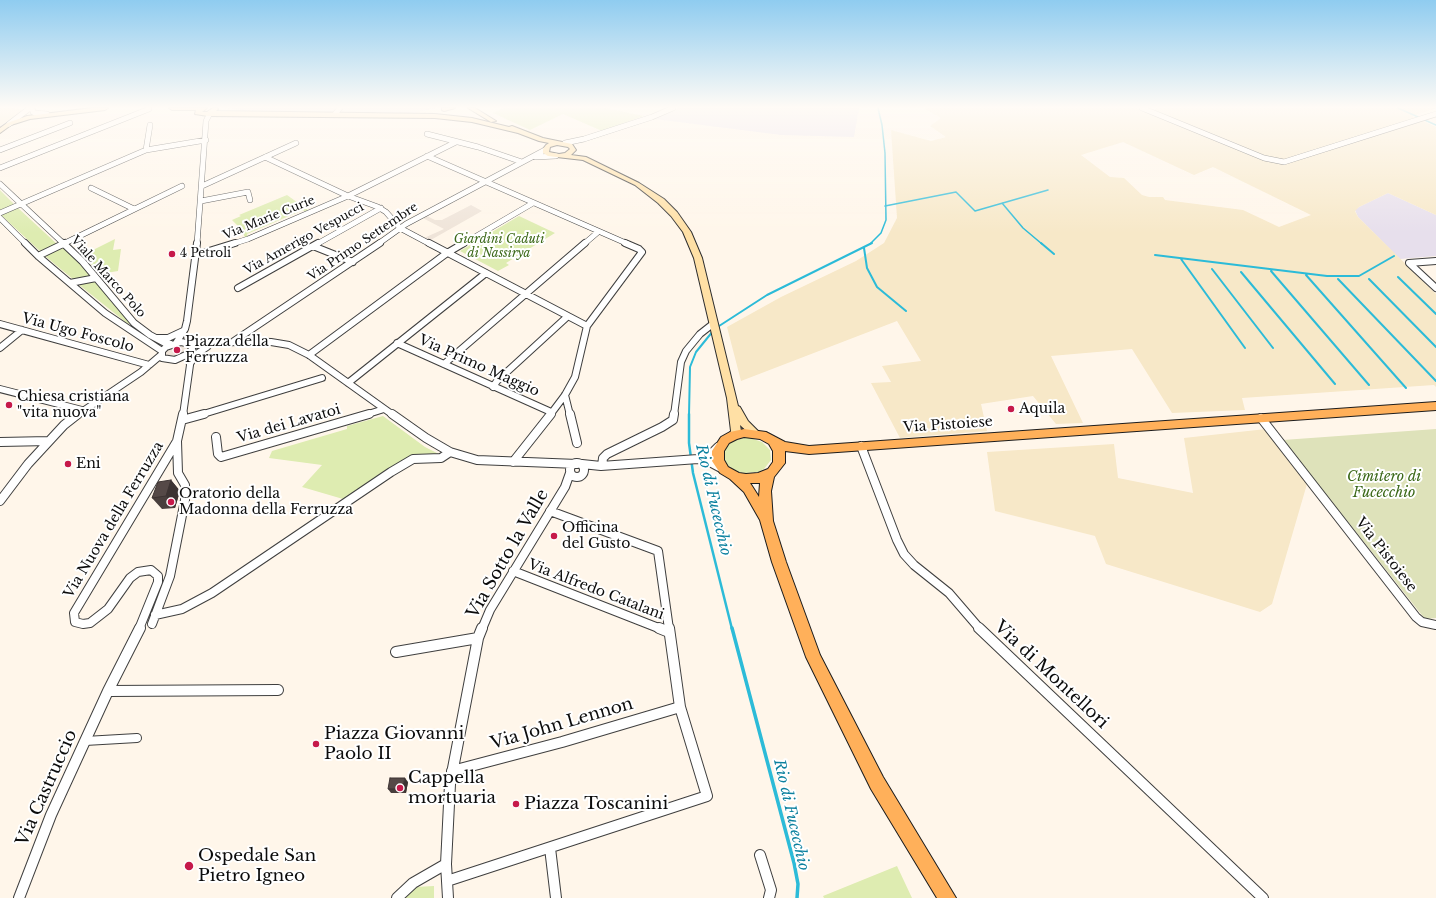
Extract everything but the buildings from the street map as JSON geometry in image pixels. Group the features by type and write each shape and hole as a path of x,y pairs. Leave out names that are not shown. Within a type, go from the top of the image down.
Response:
{"main road":[{"path":"546,150 548,155 584,158"},
{"path":"565,156 571,153 572,150"},
{"path":"575,150 584,158 637,184 661,201 674,214 687,232 694,245 718,336 732,398 736,426 734,435"},
{"path":"732,398 744,423 755,433"},
{"name":"Via Pistoiese","path":"774,443 806,450 1436,406"},
{"path":"767,520 748,488 728,472 718,457 718,450 721,444 734,435 744,432 766,436 774,443 780,454 765,491 767,520 782,569 813,657 877,783 947,898"},
{"name":"Via Pistoiese","path":"773,471 785,459 806,450"},
{"path":"728,472 750,479 773,471"}],"street":[{"path":"0,168 46,150"},
{"path":"0,213 146,150"},
{"path":"189,353 192,346 189,343 185,329 196,255 205,150"},
{"path":"202,186 281,150"},
{"name":"Via Marie Curie","path":"196,255 248,239 348,196 440,150"},
{"path":"482,150 522,162"},
{"path":"531,158 544,150"},
{"path":"1244,150 1264,158 1284,162 1322,150"},
{"path":"427,156 639,249 642,253 587,326 576,377 565,395 513,462"},
{"path":"531,158 556,156"},
{"path":"265,157 348,196 381,208 400,228 587,326"},
{"name":"Via Primo Settembre","path":"233,341 424,213 531,158"},
{"name":"Viale Marco Polo","path":"0,184 82,261 134,323 165,343 174,343"},
{"path":"38,256 182,186"},
{"path":"90,188 134,209"},
{"path":"201,201 248,192 250,200"},
{"path":"309,355 447,253 533,203"},
{"name":"Via Amerigo Vespucci","path":"238,288 381,208"},
{"name":"Viale Marco Polo","path":"0,218 38,256 70,283 120,324 161,353"},
{"path":"444,364 598,232"},
{"path":"313,246 353,262"},
{"path":"1436,261 1409,263 1436,288"},
{"path":"348,382 486,273"},
{"path":"70,283 96,278"},
{"path":"494,387 497,381 568,316"},
{"path":"602,466 603,458 607,454 673,420 681,362 686,351 700,334 714,321"},
{"name":"Via Ugo Foscolo","path":"0,324 149,365"},
{"name":"Via Primo Settembre","path":"247,341 257,326"},
{"path":"156,338 174,336 185,329"},
{"path":"0,501 28,464 64,425 82,410 141,372 174,343 185,329"},
{"path":"0,348 22,330"},
{"path":"141,372 168,360 178,359 189,353 207,347 233,341 283,344 294,347 309,355 438,447 477,460 602,466 698,459 706,460 728,472"},
{"name":"Via Primo Maggio","path":"397,342 551,412"},
{"path":"174,343 200,345 223,343"},
{"path":"178,359 187,362 190,365 195,355 207,347"},
{"path":"161,353 162,358 168,360"},
{"name":"Via Nuova della Ferruzza","path":"108,691 142,623 158,582 158,576 150,570 138,572 130,578 108,609 90,623 83,624 75,622 74,612 177,441 182,420 190,365 189,353"},
{"path":"182,420 322,378"},
{"path":"0,389 82,410"},
{"path":"565,395 577,443"},
{"name":"Via dei Lavatoi","path":"216,437 218,454 221,457 384,409"},
{"name":"Via Pistoiese","path":"1260,418 1416,617 1422,622 1436,625"},
{"path":"0,442 49,441"},
{"path":"152,624 170,576 185,500 185,485 178,473 177,441"},
{"path":"698,459 713,452 721,444"},
{"name":"Via di Montellori","path":"860,446 896,540 904,554 914,565 948,593 982,631 1263,898"},
{"path":"155,615 182,609 212,593 391,472 413,459 441,458 450,452"},
{"path":"552,464 574,475 580,475 585,469 579,464"},
{"path":"570,472 571,466 579,464"},
{"name":"Via Sotto la Valle","path":"565,487 580,475 602,466"},
{"name":"Via Sotto la Valle","path":"448,898 446,864 452,771 478,638 490,610 565,487 570,472"},
{"path":"447,881 707,796 680,707 658,551 550,511"},
{"name":"Via Alfredo Catalani","path":"513,572 669,632"},
{"path":"396,652 478,638"},
{"path":"108,691 278,690"},
{"name":"Via Castruccio","path":"19,898 51,815 108,691"},
{"name":"Via John Lennon","path":"452,771 562,742 680,707"},
{"path":"85,741 137,738"},
{"path":"550,848 556,898"},
{"path":"760,855 771,890 769,898"},
{"path":"397,898 413,883 446,864"}],"shaded area":[{"path":"892,150 1097,150 1081,155 1110,177 1124,178 1142,195 1149,197 1163,197 1165,200 1243,210 1279,227 1311,215 1213,167 1194,175 1140,150 1436,150 1436,215 1388,193 1359,207 1355,211 1358,217 1436,294 1436,387 1434,385 1242,398 1245,410 1172,413 1132,349 1051,356 1083,423 1056,424 1033,396 981,404 987,431 900,438 871,383 891,382 882,366 921,361 897,321 741,381 727,327 781,297 856,261 884,243 897,218"},
{"path":"1388,193 1436,215 1436,256 1400,259 1358,217 1355,210"},
{"path":"471,205 482,211 429,241 424,238 444,229 419,216 423,214 435,220 442,220"},
{"name":"Piazza della Ferruzza","path":"172,343 194,345 183,358 158,355 159,352"},
{"path":"1266,429 1307,484 1272,604 1260,612 1106,564 1095,536 995,511 987,452 1114,444 1118,478 1193,493 1184,438"}],"green space":[{"path":"0,190 15,205 0,211"},
{"path":"287,195 308,210 305,212 303,210 247,234 248,237 245,238 242,230 232,220 241,216 239,215"},
{"path":"18,208 57,244 41,252 1,215"},
{"name":"Giardini Caduti di Nassirya","path":"519,216 555,233 506,263 509,265 498,271 460,251"},
{"path":"115,239 113,250 121,249 118,271 100,274 83,255"},
{"path":"63,247 75,258 91,277 74,280 45,256"},
{"path":"95,280 130,323 128,324 78,284"},
{"path":"383,416 425,447 439,454 408,460 387,470 343,499 302,487 322,465 269,458 272,451 347,429 347,426"},
{"name":"Cimitero di Fucecchio","path":"1436,429 1436,618 1425,619 1283,440"},
{"path":"743,438 750,438 762,442 770,450 771,460 764,469 758,472 745,473 738,472 727,465 724,460 724,450 731,442"},
{"path":"897,866 912,898 824,898 823,896"},
{"path":"434,886 434,898 404,898 416,887"}],"waterway":[{"name":"Rio di Fucecchio","path":"885,150 886,206"},
{"path":"1002,203 1048,190"},
{"path":"886,206 956,192 975,211 1002,203"},
{"path":"1002,203 1023,228 1042,244"},
{"name":"Rio di Fucecchio","path":"870,244 881,233 886,220 886,206"},
{"path":"1041,243 1054,254"},
{"name":"Rio di Fucecchio","path":"716,328 767,295 870,244"},
{"path":"864,248 867,268 877,287 906,311"},
{"path":"1155,255 1327,276 1359,276 1394,256"},
{"path":"1181,259 1245,348"},
{"path":"1212,269 1273,348"},
{"path":"1271,271 1369,385"},
{"path":"1241,272 1335,384"},
{"path":"1306,275 1406,388"},
{"path":"1398,277 1436,314"},
{"path":"1338,279 1436,381"},
{"path":"1369,279 1436,347"},
{"name":"Rio di Fucecchio","path":"689,415 690,367 696,352 713,331"},
{"name":"Rio di Fucecchio","path":"689,415 689,443 693,473 732,629"},
{"name":"Rio di Fucecchio","path":"732,628 794,863 798,884 797,898"}],"place":[{"name":"4 Petroli","path":"172,254"},
{"name":"Piazza della Ferruzza","path":"177,350"},
{"name":"Chiesa cristiana \"vita nuova\"","path":"9,405"},
{"name":"Aquila","path":"1011,409"},
{"name":"Eni","path":"68,464"},
{"name":"Oratorio della Madonna della Ferruzza","path":"171,502"},
{"name":"Officina del Gusto","path":"554,536"},
{"name":"Piazza Giovanni Paolo II","path":"316,744"},
{"name":"Cappella mortuaria","path":"400,788"},
{"name":"Piazza Toscanini","path":"516,804"},
{"name":"Ospedale San Pietro Igneo","path":"189,866"}]}
